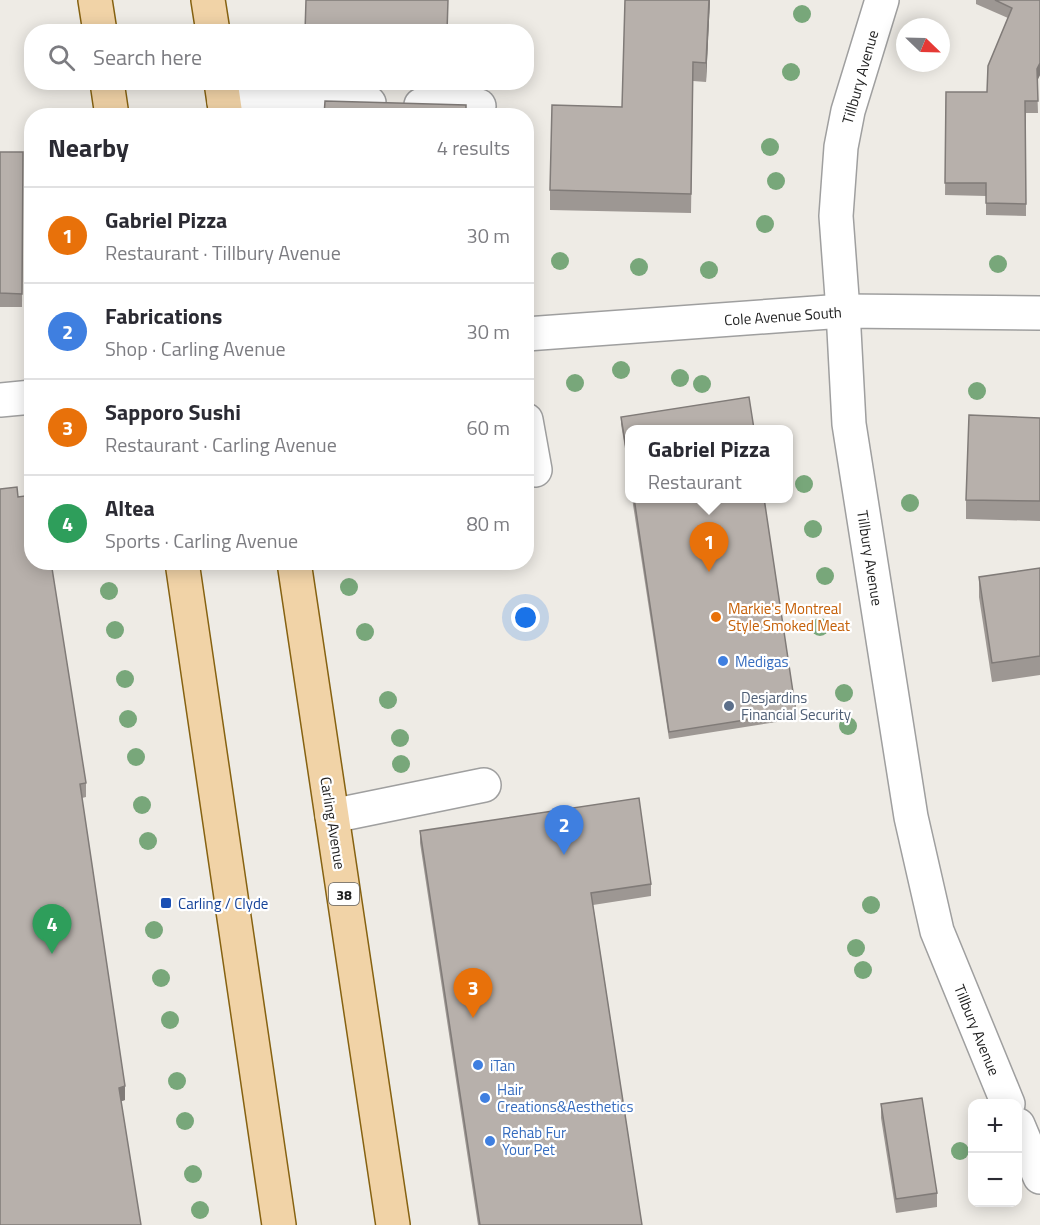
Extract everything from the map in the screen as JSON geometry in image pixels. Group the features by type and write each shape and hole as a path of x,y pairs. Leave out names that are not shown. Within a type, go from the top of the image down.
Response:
{"main road":[{"path":"95,0 99,24"},
{"path":"208,0 212,24"},
{"path":"108,90 111,108"},
{"path":"183,570 279,1225"},
{"name":"Carling Avenue","path":"295,570 393,1225"}],"street":[{"name":"Tillbury Avenue","path":"882,0 848,111 842,147 836,216 849,424 910,817 937,931 1006,1099"},
{"path":"224,100 479,106"},
{"name":"Cole Avenue South","path":"534,333 843,311 1040,313"},
{"path":"0,400 24,398"},
{"path":"534,464 535,470"},
{"path":"332,816 484,785"},
{"path":"1022,1136 1040,1177"}],"building":[{"path":"306,0 448,0 447,24 305,24"},
{"path":"625,0 709,0 706,63 693,62 691,194 550,190 552,105 622,107"},
{"path":"995,0 1040,0 1038,101 1025,101 1026,204 986,203 986,183 945,183 946,92 987,92 988,66 1012,8"},
{"path":"325,101 466,105 466,108 325,108"},
{"path":"0,152 23,152 22,294 0,293"},
{"path":"749,397 753,425 625,425 625,441 621,417"},
{"path":"969,415 1040,418 1040,501 966,500"},
{"path":"17,487 18,497 24,496 24,570 52,570 86,783 80,784 125,1086 119,1088 141,1225 0,1225 0,489"},
{"path":"635,503 765,503 796,712 669,732"},
{"path":"1040,568 1040,656 992,663 979,577"},
{"path":"639,798 651,884 591,893 642,1225 480,1225 420,831"},
{"path":"922,1098 937,1193 896,1199 881,1104"}],"place":[{"name":"Gabriel Pizza","path":"709,572"},
{"name":"Markie's Montreal Style Smoked Meat","path":"716,617"},
{"name":"Medigas","path":"723,661"},
{"name":"Desjardins Financial Security","path":"729,706"},
{"name":"Fabrications","path":"564,855"},
{"name":"Carling / Clyde","path":"166,903"},
{"name":"Altea","path":"52,954"},
{"name":"Sapporo Sushi","path":"473,1018"},
{"name":"iTan","path":"478,1065"},
{"name":"Hair Creations&Aesthetics","path":"485,1098"},
{"name":"Rehab Fur Your Pet","path":"490,1141"}]}
